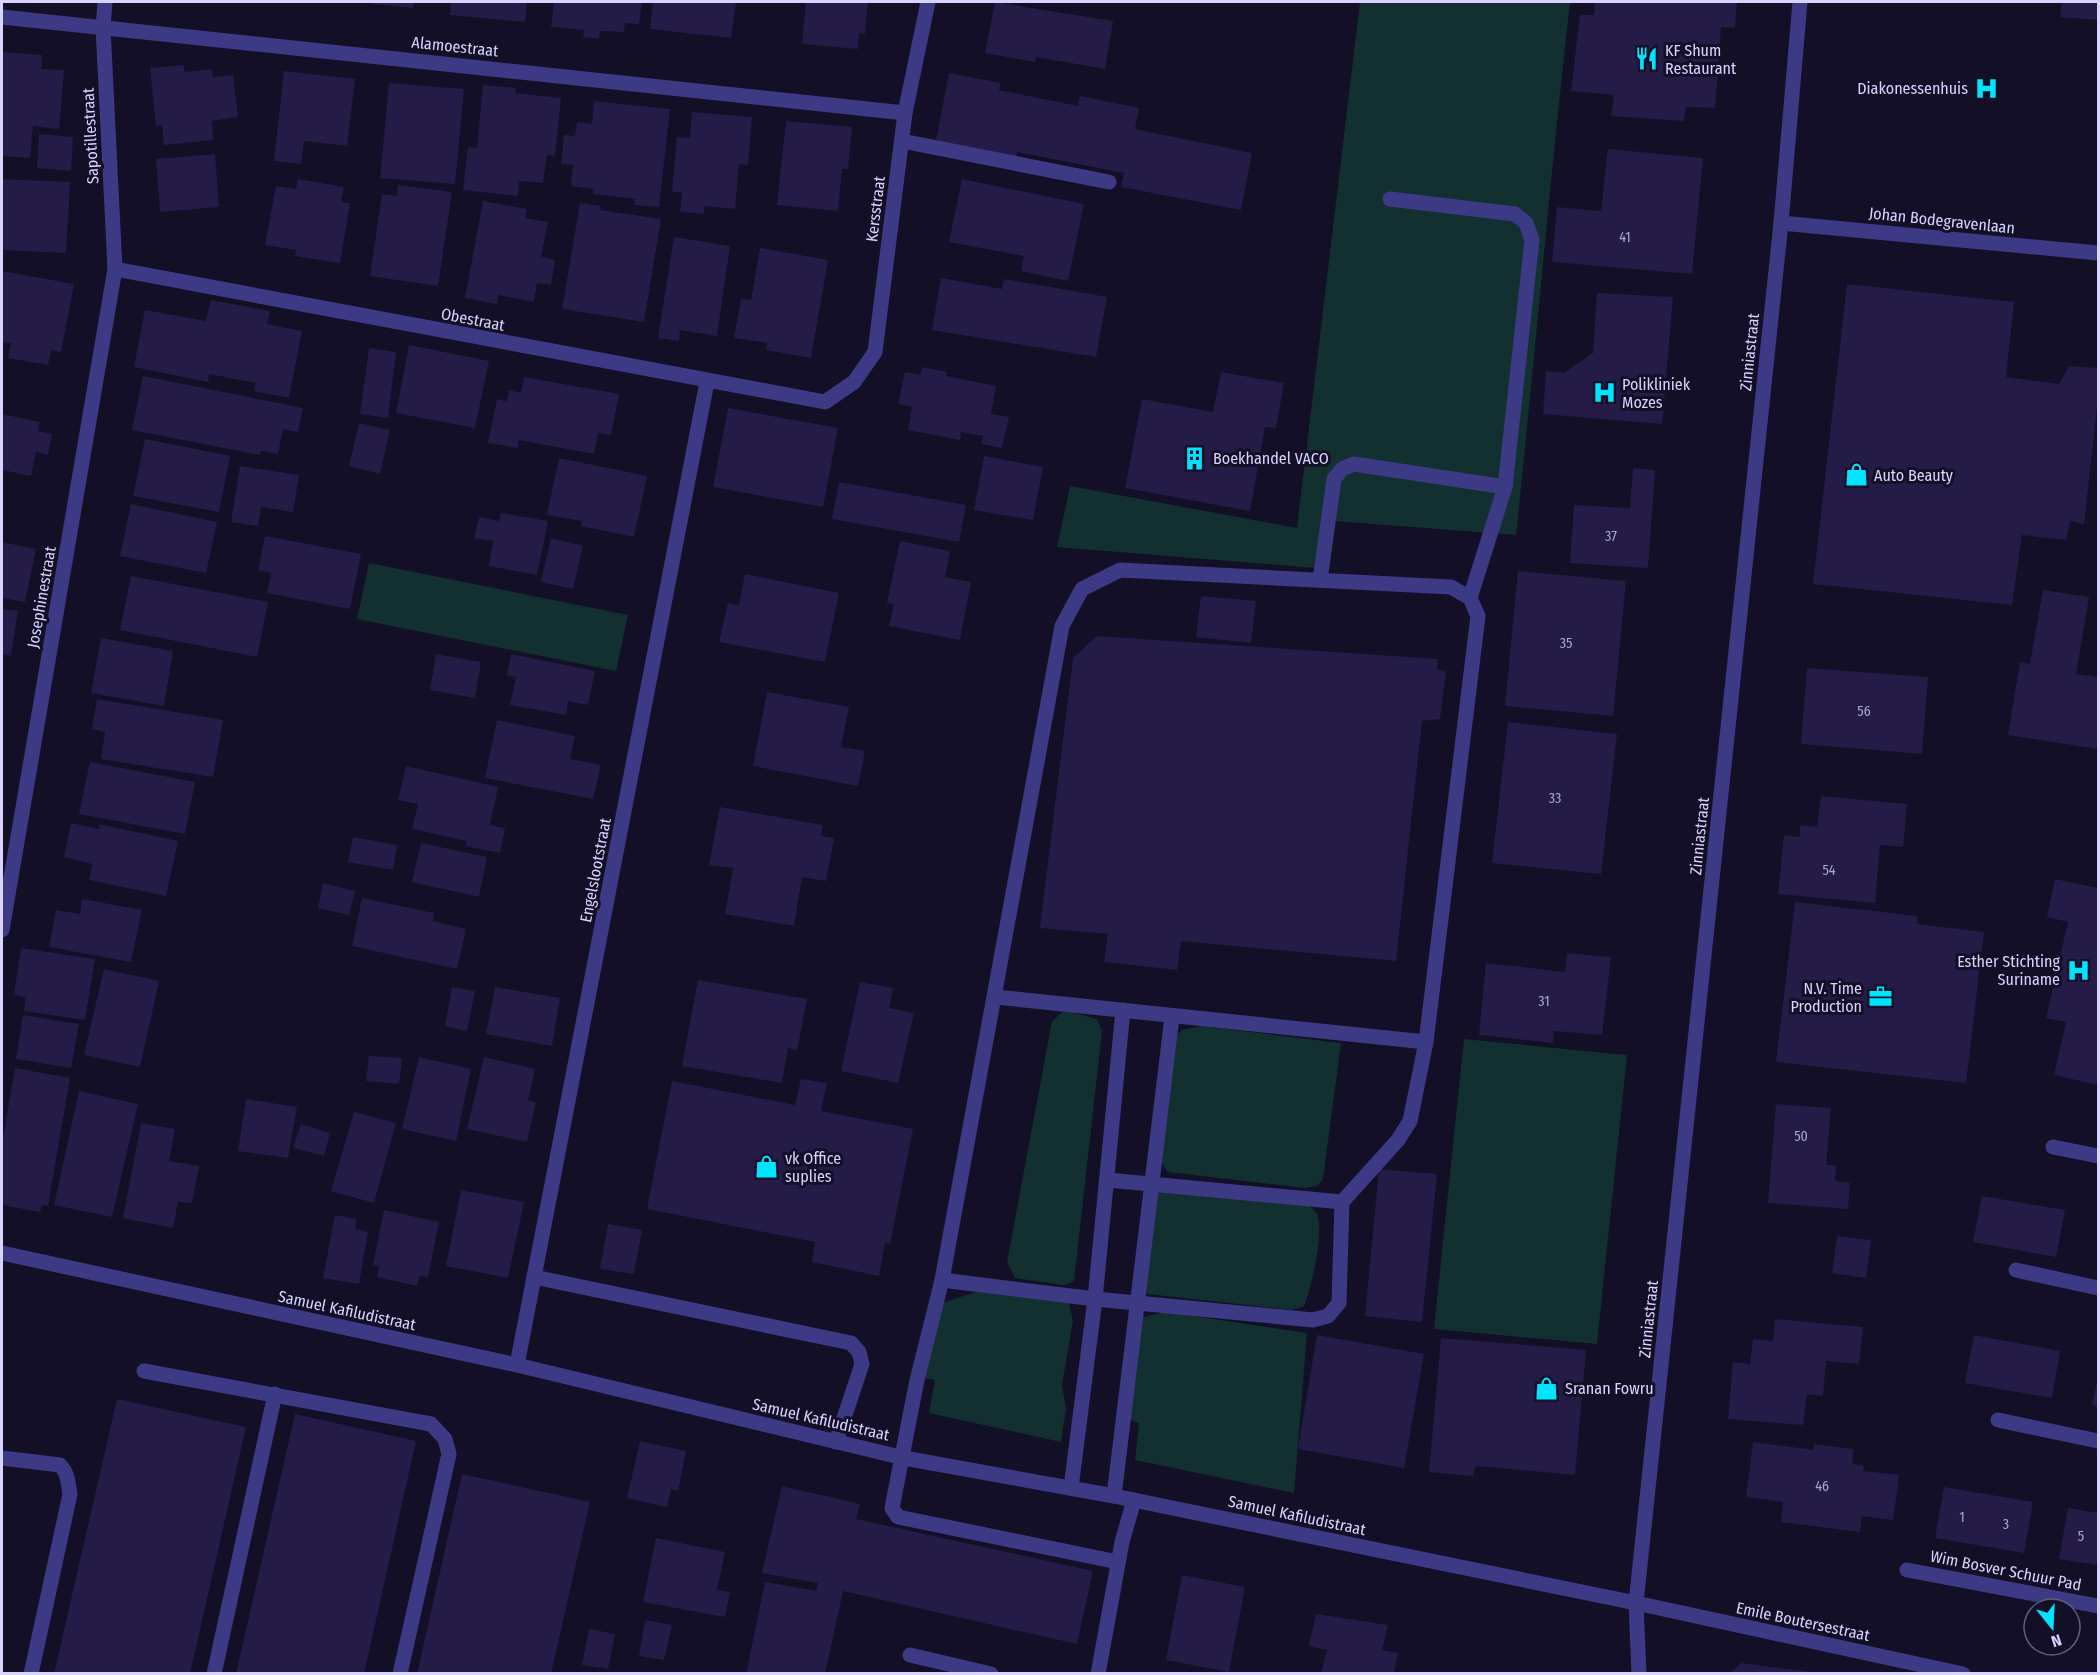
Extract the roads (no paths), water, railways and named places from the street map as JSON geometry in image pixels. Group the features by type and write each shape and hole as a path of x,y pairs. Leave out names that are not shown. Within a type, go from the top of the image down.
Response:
{"street":[{"name":"Sapotillestraat","path":"105,2 103,27 115,269"},
{"name":"Kersstraat","path":"825,402 854,382 875,352 905,113 928,2"},
{"name":"Zinniastraat","path":"1639,1674 1636,1603 1781,223 1800,2"},
{"name":"Alamoestraat","path":"2,17 905,113"},
{"path":"902,141 1109,182"},
{"path":"1390,199 1515,214 1526,223 1533,240 1505,487 1470,598"},
{"name":"Johan Bodegravenlaan","path":"1781,223 2098,253"},
{"name":"Obestraat","path":"115,269 707,382 825,402"},
{"name":"Josephinestraat","path":"2,930 115,269"},
{"name":"Engelslootstraat","path":"517,1365 707,382"},
{"path":"1320,580 1334,479 1342,469 1354,464 1505,487"},
{"path":"942,1280 1095,1299 1313,1320 1328,1316 1339,1303 1342,1202 1398,1140 1410,1121 1426,1042 1478,616 1470,598 1450,587 1120,570 1082,590 1062,626 996,997 942,1280 917,1380 904,1458 892,1508 898,1517 1118,1562"},
{"path":"996,997 1426,1042"},
{"path":"1071,1488 1108,1180 1123,1010"},
{"path":"1114,1496 1172,1017"},
{"path":"2053,1147 2098,1156"},
{"path":"1108,1180 1342,1202"},
{"name":"Samuel Kafiludistraat","path":"2,1253 517,1365 904,1458 1114,1496 1636,1603"},
{"path":"2016,1270 2098,1288"},
{"path":"534,1276 851,1343 859,1352 862,1364 836,1442"},
{"path":"144,1371 431,1424 444,1439 449,1454 447,1470 400,1674"},
{"path":"214,1674 275,1394"},
{"path":"1998,1420 2098,1441"},
{"path":"2,1458 60,1465 68,1480 70,1494 31,1674"},
{"path":"1098,1674 1118,1562 1134,1500"},
{"name":"Wim Bosver Schuur Pad","path":"1907,1570 2098,1606"},
{"name":"Emile Boutersestraat","path":"1636,1603 1963,1674"},
{"path":"910,1655 991,1674"}],"place":[{"name":"KF Shum Restaurant","path":"1647,59"},
{"name":"Diakonessenhuis","path":"1986,88"},
{"name":"Polikliniek Mozes","path":"1604,393"},
{"name":"Boekhandel VACO","path":"1195,458"},
{"name":"Auto Beauty","path":"1856,475"},
{"name":"Esther Stichting Suriname","path":"2078,970"},
{"name":"N.V. Time Production","path":"1880,997"},
{"name":"vk Office suplies","path":"767,1167"},
{"name":"Sranan Fowru","path":"1547,1388"}]}
